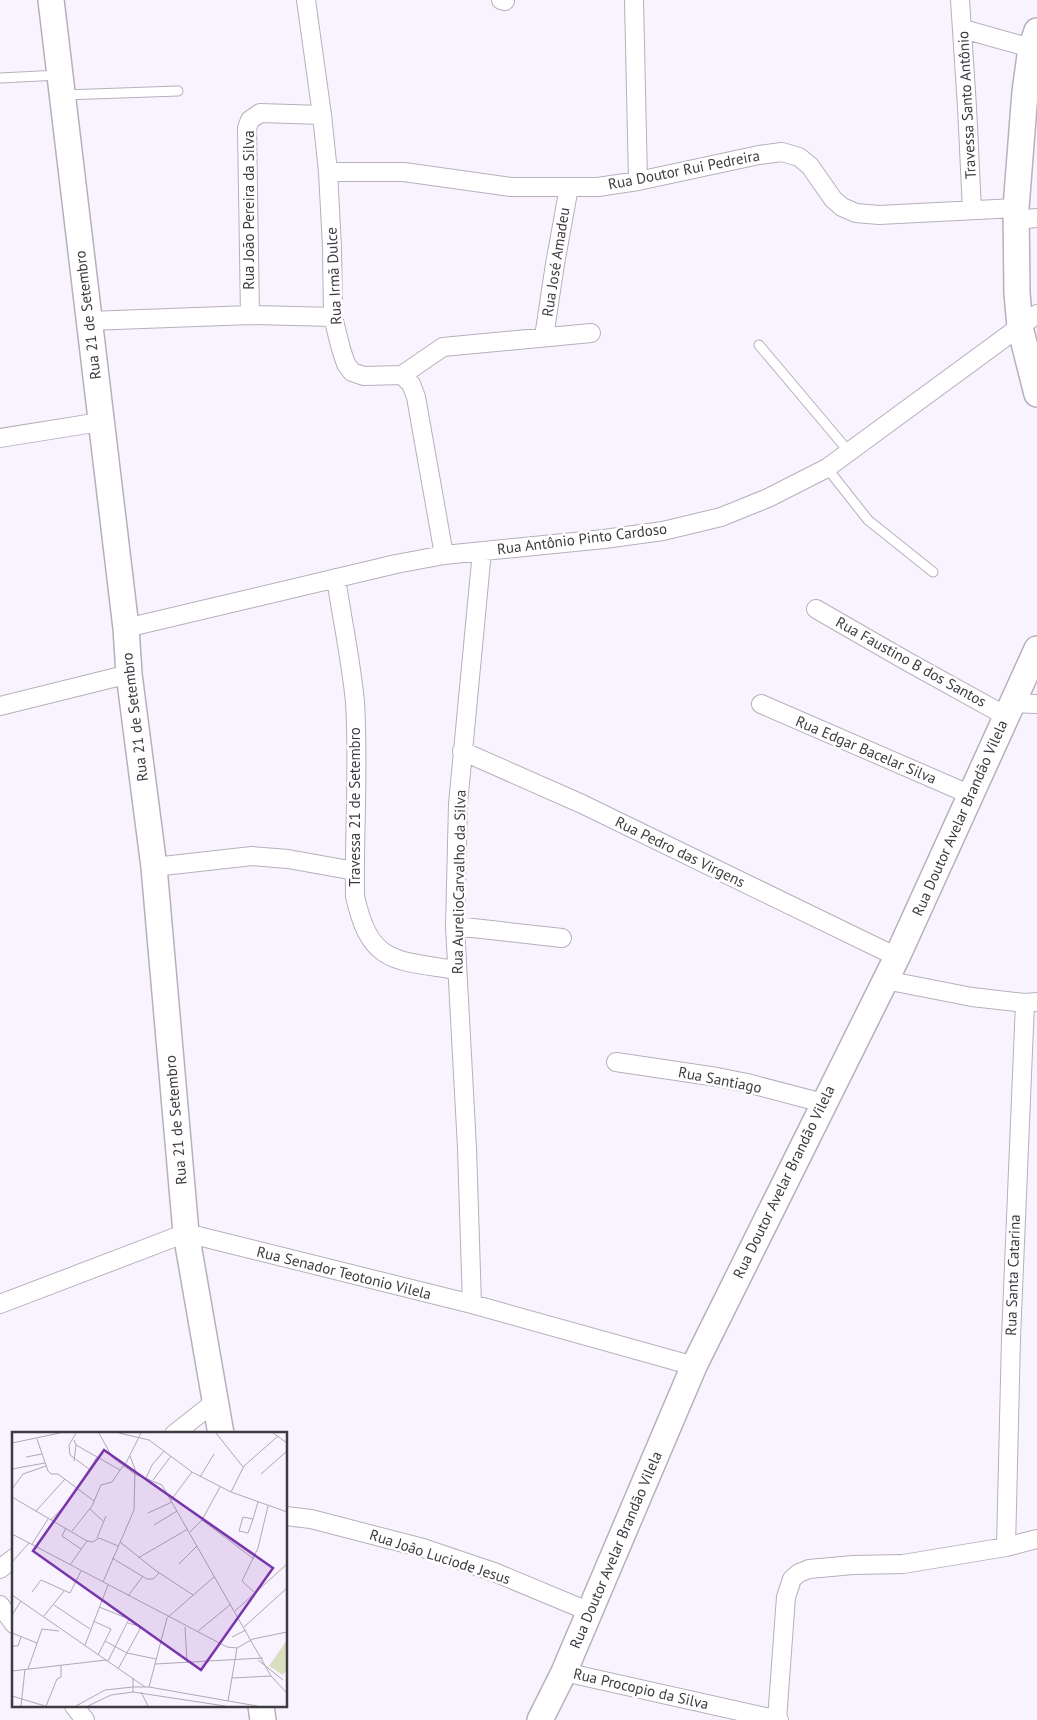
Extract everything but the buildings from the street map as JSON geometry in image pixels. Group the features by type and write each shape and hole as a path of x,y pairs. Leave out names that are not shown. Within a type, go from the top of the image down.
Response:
{"street":[{"name":"Rua 21 de Setembro","path":"51,0 126,628 129,674 154,866 186,1233 221,1432"},
{"name":"Rua Irmã Dulce","path":"306,0 328,172 333,317 346,364 352,372 364,376 402,375"},
{"path":"634,0 638,181"},
{"name":"Travessa Santo Antônio","path":"960,0 972,210"},
{"path":"962,29 1034,40 1025,92 1023,215 1017,294 1028,321 1037,394"},
{"name":"Rua João Pereira da Silva","path":"250,315 247,128 250,120 260,113 322,115"},
{"name":"Rua Doutor Rui Pedreira","path":"328,172 404,172 511,187 598,187 638,181 759,155 782,152 799,157 810,166 833,199 842,207 856,213 879,215 972,210 1023,215"},
{"name":"Rua José Amadeu","path":"544,338 554,264 569,187"},
{"path":"89,321 250,315 333,317"},
{"name":"Rua Antônio Pinto Cardoso","path":"126,628 336,578 444,555 604,539 663,531 720,517 768,498 827,468 1028,321"},
{"path":"444,555 416,397 411,384 402,375 443,346 591,333"},
{"path":"0,438 100,422"},
{"name":"Rua AurelioCarvalho da Silva","path":"472,1304 467,1148 455,926 458,804 482,551"},
{"name":"Travessa 21 de Setembro","path":"336,578 352,671 355,703 355,896 359,916 375,946 394,959 457,970"},
{"name":"Rua Faustino B dos Santos","path":"816,609 910,663 1009,709"},
{"name":"Rua Doutor Avelar Brandão Vilela","path":"540,1720 564,1672 694,1366 885,980 1037,649"},
{"path":"0,706 129,674"},
{"name":"Rua Edgar Bacelar Silva","path":"761,704 971,795"},
{"path":"1009,709 1037,704"},
{"name":"Rua Pedro das Virgens","path":"462,751 671,846 896,956"},
{"path":"154,866 252,856 288,859 355,871"},
{"path":"455,926 562,938"},
{"path":"885,980 972,996 1031,1002"},
{"name":"Rua Santa Catarina","path":"1006,1547 1010,1338 1031,1002"},
{"name":"Rua Santiago","path":"616,1062 724,1078 823,1103"},
{"path":"0,1304 186,1233"},
{"name":"Rua Senador Teotonio Vilela","path":"186,1233 472,1304 694,1366"},
{"path":"177,1432 216,1401"},
{"name":"Rua João Luciode Jesus","path":"288,1516 311,1519 422,1548 494,1572 590,1612"},
{"path":"1006,1547 1037,1539"},
{"name":"Rua Procopio da Silva","path":"564,1672 778,1720 786,1597 792,1579 799,1573 809,1569 902,1564 1006,1547"},
{"path":"0,1569 12,1560"},
{"path":"0,1605 12,1621"},
{"path":"76,1708 85,1720"}],"lane":[{"path":"0,78 60,85 178,91"},
{"path":"759,345 850,452"},
{"path":"827,468 868,520 933,572"}]}
